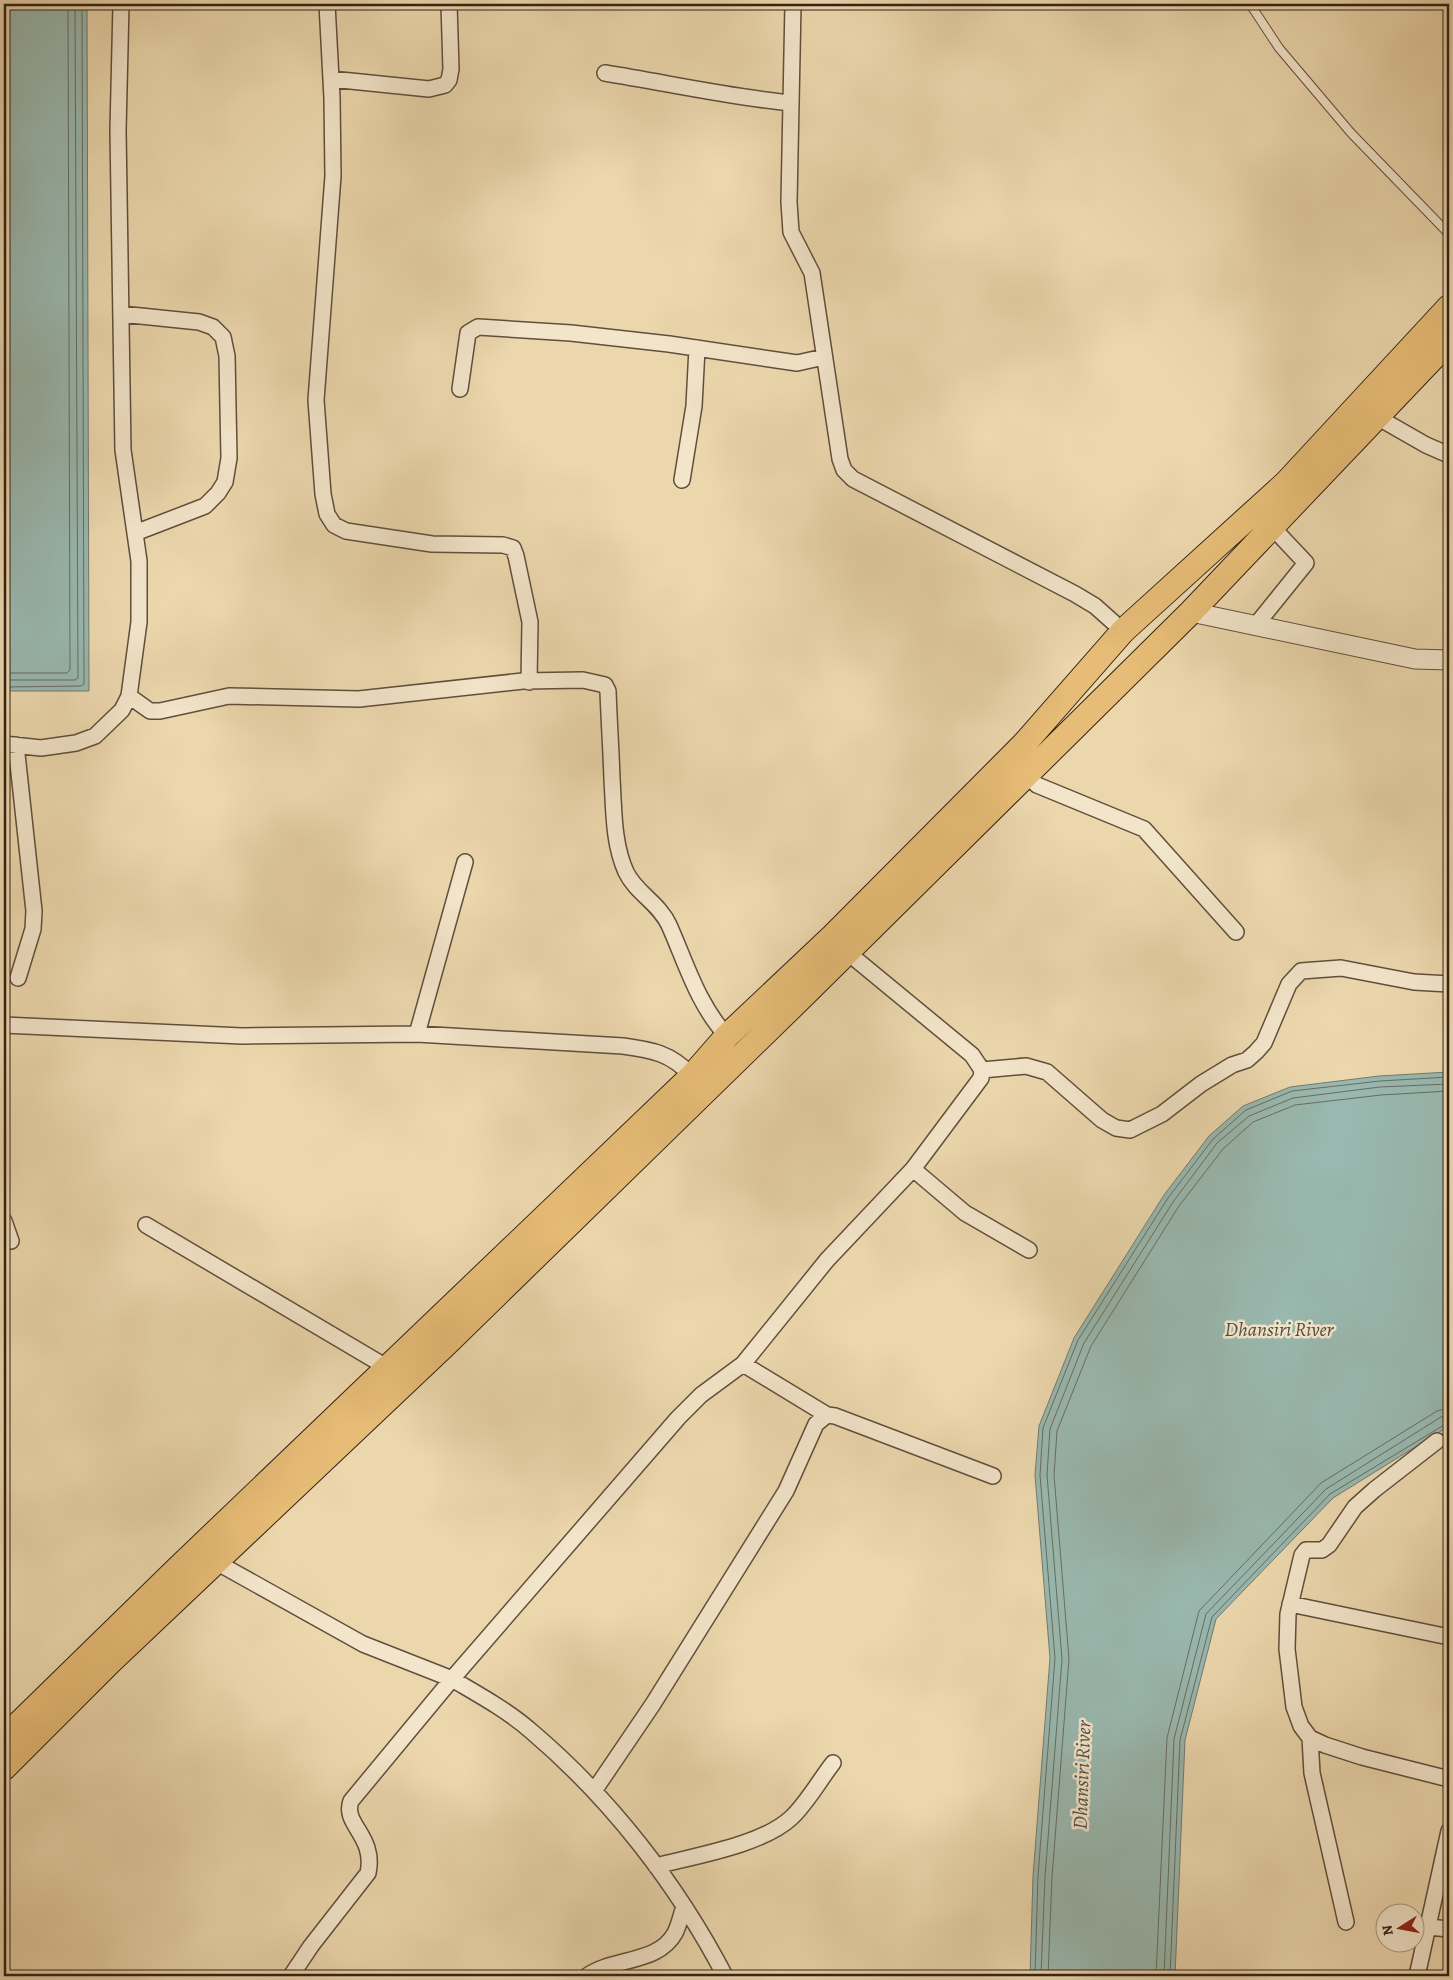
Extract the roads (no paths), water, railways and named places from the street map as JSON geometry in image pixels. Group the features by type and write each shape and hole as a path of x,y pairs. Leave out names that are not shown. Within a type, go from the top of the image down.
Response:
{"main road":[{"path":"4,1738 177,1569 692,1076 727,1036 833,936 1024,744 1123,631 1286,483 1449,307"},
{"path":"4,1768 216,1562 445,1345 847,952 1191,612 1449,341"}],"street":[{"path":"18,978 33,928 34,911 10,745 41,748 76,743 95,736 122,710 129,696 139,622 139,561 123,450 118,130 121,4"},
{"path":"327,4 333,176 316,400 323,494 327,514 334,525 346,531 432,544 503,545 513,548 530,622 529,682"},
{"path":"331,80 428,89 445,85 449,80 451,69 450,4"},
{"path":"794,4 789,202 791,232 812,273 840,459 844,470 853,478 1075,594 1095,606 1123,631"},
{"path":"605,73 714,90 746,98 791,102"},
{"path":"122,314 200,322 213,327 222,337 227,356 229,458 225,482 218,493 205,506 135,533"},
{"path":"460,389 468,333 478,327 571,332 697,348 797,364 824,357"},
{"path":"682,480 693,414 697,348"},
{"path":"1377,417 1449,455"},
{"path":"1256,625 1306,563 1272,527"},
{"path":"1191,612 1416,659 1449,660"},
{"path":"129,696 150,711 160,711 229,696 359,699 529,682 583,680 605,685 608,691 615,832 626,873 634,884 655,903 667,922 701,1002 713,1021 727,1036"},
{"path":"1026,774 1037,785 1144,829 1236,932"},
{"path":"417,1034 465,862"},
{"path":"847,952 972,1055 982,1070"},
{"path":"982,1070 1026,1066 1047,1072 1102,1120 1116,1128 1130,1130 1162,1114 1200,1084 1232,1065 1246,1060 1256,1052 1264,1043 1289,984 1302,972 1341,968 1414,982 1449,984"},
{"path":"4,1025 242,1036 417,1034 622,1046 655,1050 683,1066 692,1076"},
{"path":"291,1976 310,1946 368,1873 370,1857 367,1844 347,1810 351,1801 452,1679 678,1418 701,1395 743,1364 827,1260 913,1169 975,1087 982,1070"},
{"path":"913,1169 965,1213 1029,1250"},
{"path":"4,1221 11,1241"},
{"path":"146,1225 388,1368"},
{"path":"743,1364 827,1415 835,1416 993,1476"},
{"path":"594,1791 653,1704 786,1491 816,1424 827,1415"},
{"path":"1437,1441 1355,1507 1329,1545 1322,1550 1306,1550 1300,1561 1290,1604 1287,1648 1294,1707 1301,1726 1310,1738 1362,1757 1449,1779"},
{"path":"216,1562 364,1644 452,1679 496,1705 531,1730 594,1791 656,1866 706,1940 725,1976"},
{"path":"1290,1604 1449,1637"},
{"path":"1310,1738 1312,1772 1316,1794 1346,1922"},
{"path":"656,1866 757,1838 777,1829 792,1817 833,1763"},
{"path":"1417,1976 1449,1831"},
{"path":"588,1976 615,1964 654,1953 667,1944 676,1932 684,1907"},
{"path":"1428,1928 1449,1929"}],"lane":[{"path":"1250,4 1278,48 1327,104 1449,234"}],"water":[{"path":"4,4 87,4 89,691 4,691"},
{"name":"Dhansiri River","path":"1449,1072 1449,1426 1333,1498 1216,1619 1185,1740 1175,1976 1030,1976 1033,1876 1050,1658 1035,1475 1039,1426 1074,1338 1164,1195 1209,1136 1243,1106 1290,1087 1379,1076"}]}
